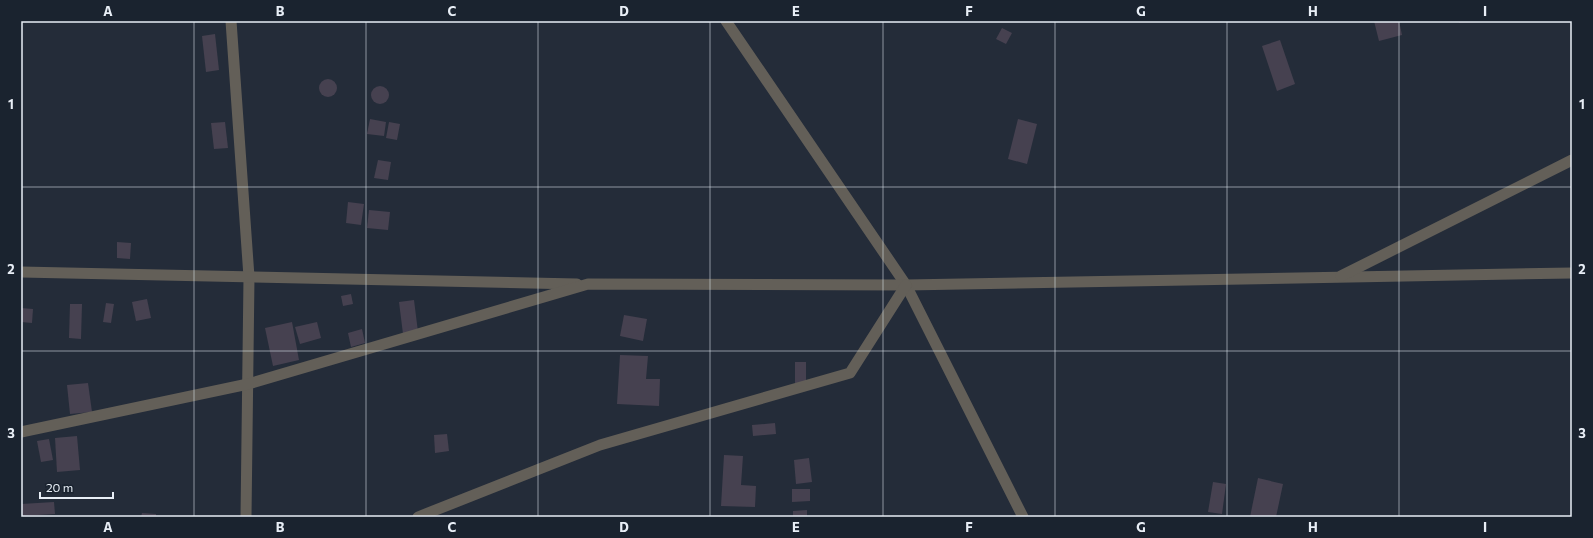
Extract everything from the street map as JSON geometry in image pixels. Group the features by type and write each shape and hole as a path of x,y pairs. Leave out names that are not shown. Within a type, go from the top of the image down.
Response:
{"street":[{"path":"231,21 249,277 246,517"},
{"path":"726,21 906,285 1023,517"},
{"path":"1338,277 1572,160"},
{"path":"21,272 588,284 906,285 1572,272"},
{"path":"21,432 248,384 588,284"},
{"path":"418,517 600,445 850,373 906,285"}],"building":[{"path":"1374,21 1399,21 1402,35 1379,41"},
{"path":"1459,21 1486,21 1486,22 1459,23"},
{"path":"1002,28 1012,33 1006,44 996,39"},
{"path":"215,34 219,70 206,72 202,36"},
{"path":"1280,40 1295,84 1277,91 1262,46"},
{"path":"328,79 332,80 336,84 336,92 332,96 328,97 324,96 320,92 319,88 320,84 324,80"},
{"path":"380,86 386,89 389,95 386,101 380,104 374,101 371,95 374,89"},
{"path":"370,119 386,122 384,136 367,134"},
{"path":"1018,119 1037,124 1027,164 1008,159"},
{"path":"225,122 228,148 214,149 211,123"},
{"path":"389,122 400,124 397,140 386,138"},
{"path":"378,160 391,162 388,180 374,178"},
{"path":"348,202 364,204 361,225 346,223"},
{"path":"369,210 390,212 388,230 367,228"},
{"path":"117,242 131,243 130,259 117,258"},
{"path":"351,294 353,304 343,306 341,296"},
{"path":"147,299 151,318 136,321 132,302"},
{"path":"414,300 418,332 403,334 399,302"},
{"path":"106,303 114,304 111,323 103,322"},
{"path":"70,304 82,304 81,339 69,338"},
{"path":"21,308 33,309 32,323 21,322"},
{"path":"624,315 647,319 643,341 620,336"},
{"path":"292,322 299,360 273,366 265,328"},
{"path":"317,322 321,338 300,344 295,327"},
{"path":"362,329 365,343 351,347 348,333"},
{"path":"620,355 648,356 646,379 660,379 659,406 617,404"},
{"path":"795,362 806,362 806,384 795,384"},
{"path":"88,383 92,412 70,414 67,385"},
{"path":"775,423 776,434 753,436 752,425"},
{"path":"447,434 449,451 435,453 434,435"},
{"path":"77,436 80,470 57,472 55,438"},
{"path":"49,439 53,460 41,462 37,441"},
{"path":"724,455 743,456 741,485 756,486 755,507 721,506"},
{"path":"809,458 812,482 796,484 794,460"},
{"path":"1258,478 1283,484 1276,517 1250,517"},
{"path":"1213,482 1226,484 1222,514 1208,512"},
{"path":"792,489 810,489 810,501 792,502"},
{"path":"54,502 55,514 21,516 21,504"},
{"path":"807,510 807,517 793,517 793,511"},
{"path":"142,513 156,514 156,517 141,517"}]}
